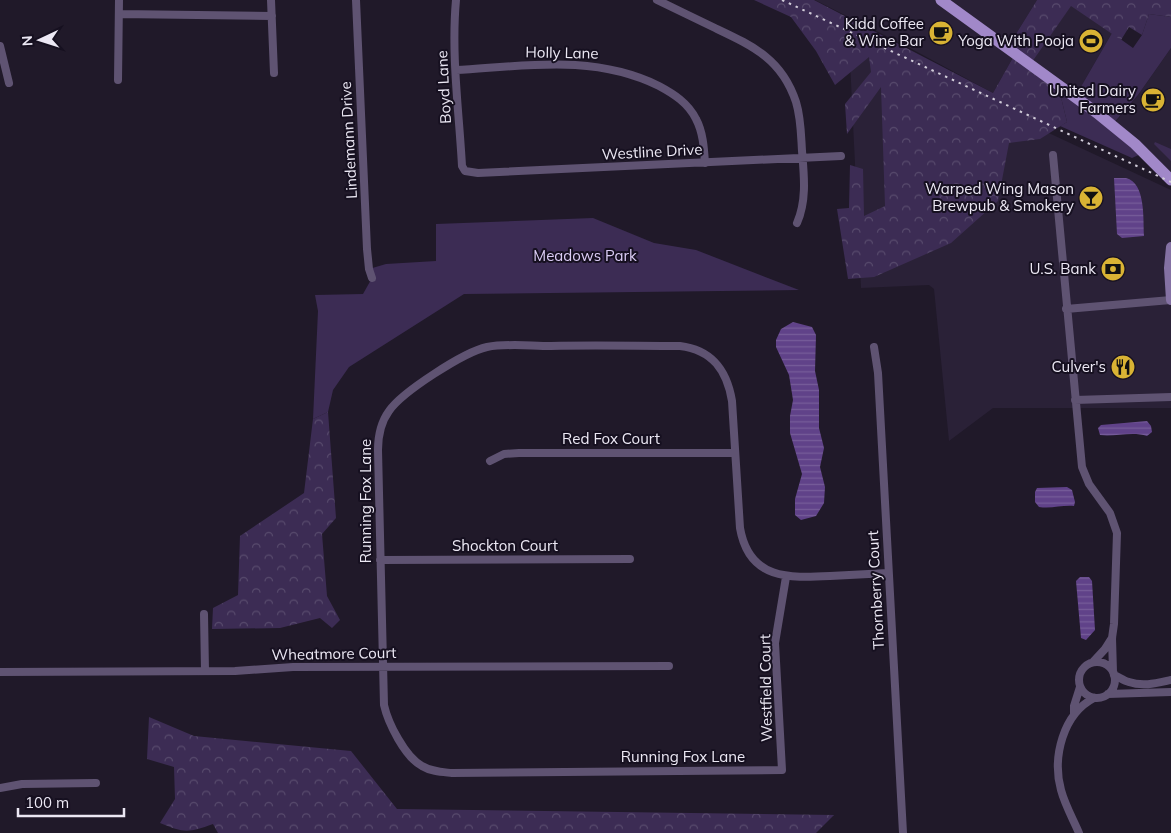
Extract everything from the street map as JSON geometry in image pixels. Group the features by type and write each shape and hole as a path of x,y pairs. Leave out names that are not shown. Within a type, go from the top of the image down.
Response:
{"main road":[{"path":"941,0 1097,113 1135,144 1171,180"},
{"path":"1171,247 1171,300"}],"street":[{"path":"118,80 119,0"},
{"path":"271,0 274,73"},
{"name":"Lindemann Drive","path":"356,0 367,249 372,278"},
{"name":"Boyd Lane","path":"456,0 454,36 462,166 465,171"},
{"path":"657,0 758,49 777,67 791,89 796,104 802,159 803,203 797,223"},
{"path":"119,14 272,16"},
{"path":"0,46 9,83"},
{"name":"Holly Lane","path":"456,70 566,64 609,68 647,80 678,97 691,111 700,128 705,163"},
{"path":"1053,155 1082,467 1092,489 1110,513 1117,533 1115,615 1112,638 1114,685 1108,694"},
{"name":"Westline Drive","path":"465,171 478,173 841,156"},
{"path":"1066,308 1171,300"},
{"name":"Running Fox Lane","path":"782,770 452,773 433,771 420,766 408,753 390,725 384,705 378,450 380,430 384,420 389,411 404,396 446,367 480,349 505,346 686,346 700,351 717,363 730,386 740,528 744,544 756,562 775,574 786,577 888,573"},
{"name":"Thornberry Court","path":"874,347 878,373 903,833"},
{"path":"1075,404 1171,397"},
{"name":"Red Fox Court","path":"490,461 504,454 520,453 735,453"},
{"name":"Shockton Court","path":"380,560 630,559"},
{"name":"Westfield Court","path":"782,770 776,643 786,577"},
{"path":"204,614 205,671"},
{"path":"1094,698 1086,694 1080,687 1078,682 1081,671 1093,662 1112,638"},
{"path":"1093,662 1105,663 1114,673 1129,682 1153,684 1171,680"},
{"name":"Wheatmore Court","path":"0,672 205,671 293,667 669,666"},
{"path":"1074,714 1074,706 1080,687"},
{"path":"1079,833 1064,801 1058,771 1061,744 1074,714 1086,702 1108,694 1171,692"},
{"path":"0,788 22,784 96,783"}],"shaded area":[{"path":"815,0 1037,0 1016,34 1002,44 1015,54 993,93"},
{"path":"1071,5 1112,33 1075,97 1030,65"},
{"path":"849,40 1171,190 1171,408 993,408 949,441 934,289 929,285 861,288"},
{"path":"1171,48 1171,180 1112,126 1138,95"},
{"path":"1114,178 1126,178 1137,187 1142,202 1144,236 1122,238 1117,234"},
{"path":"793,322 812,327 816,335 815,371 819,390 819,428 824,448 820,467 825,487 824,503 816,516 801,520 795,515 795,499 802,474 790,433 790,416 793,400 789,375 776,347 776,340 781,329"},
{"path":"1147,421 1151,426 1152,432 1147,436 1135,434 1100,435 1098,428 1101,425"},
{"path":"1067,487 1072,490 1074,506 1039,507 1035,502 1037,488"},
{"path":"1080,577 1089,577 1092,581 1095,630 1086,640 1081,638 1076,581"}],"green space":[{"path":"754,0 814,0 993,93 1015,54 1002,44 1016,34 1037,0 1171,0 1171,17 1149,14 1142,35 1129,27 1121,40 1071,6 1030,65 1058,85 1067,122 1040,139 1009,143 998,201 951,243 874,277 848,279 837,209 849,208 850,165 863,169 864,216 885,206 881,87 847,134 845,104 871,72 869,57 835,85 816,51 791,17"},
{"path":"1149,14 1171,17 1171,48 1138,95 1112,125 1143,153 1132,158 1060,126 1067,122 1058,85 1075,97 1112,33 1133,48 1142,35"},
{"path":"1155,142 1171,149 1171,161 1154,144"},
{"name":"Meadows Park","path":"593,218 654,243 696,250 799,290 464,294 349,367 333,390 328,412 313,419 318,311 315,295 363,294 372,278 369,269 386,264 436,261 436,224"},
{"path":"328,412 336,518 322,534 327,596 340,620 332,628 320,618 280,628 212,629 213,608 238,595 240,536 304,493 313,419"},
{"path":"149,717 194,736 351,751 397,809 834,815 816,833 218,833 213,824 186,831 160,823 175,799 174,767 147,759"}],"railway":[{"path":"782,0 1171,182"}],"place":[{"name":"Kidd Coffee & Wine Bar","path":"941,33"},
{"name":"Yoga With Pooja","path":"1091,41"},
{"name":"United Dairy Farmers","path":"1153,100"},
{"name":"Warped Wing Mason Brewpub & Smokery","path":"1091,198"},
{"name":"U.S. Bank","path":"1113,269"},
{"name":"Culver's","path":"1123,367"}]}
